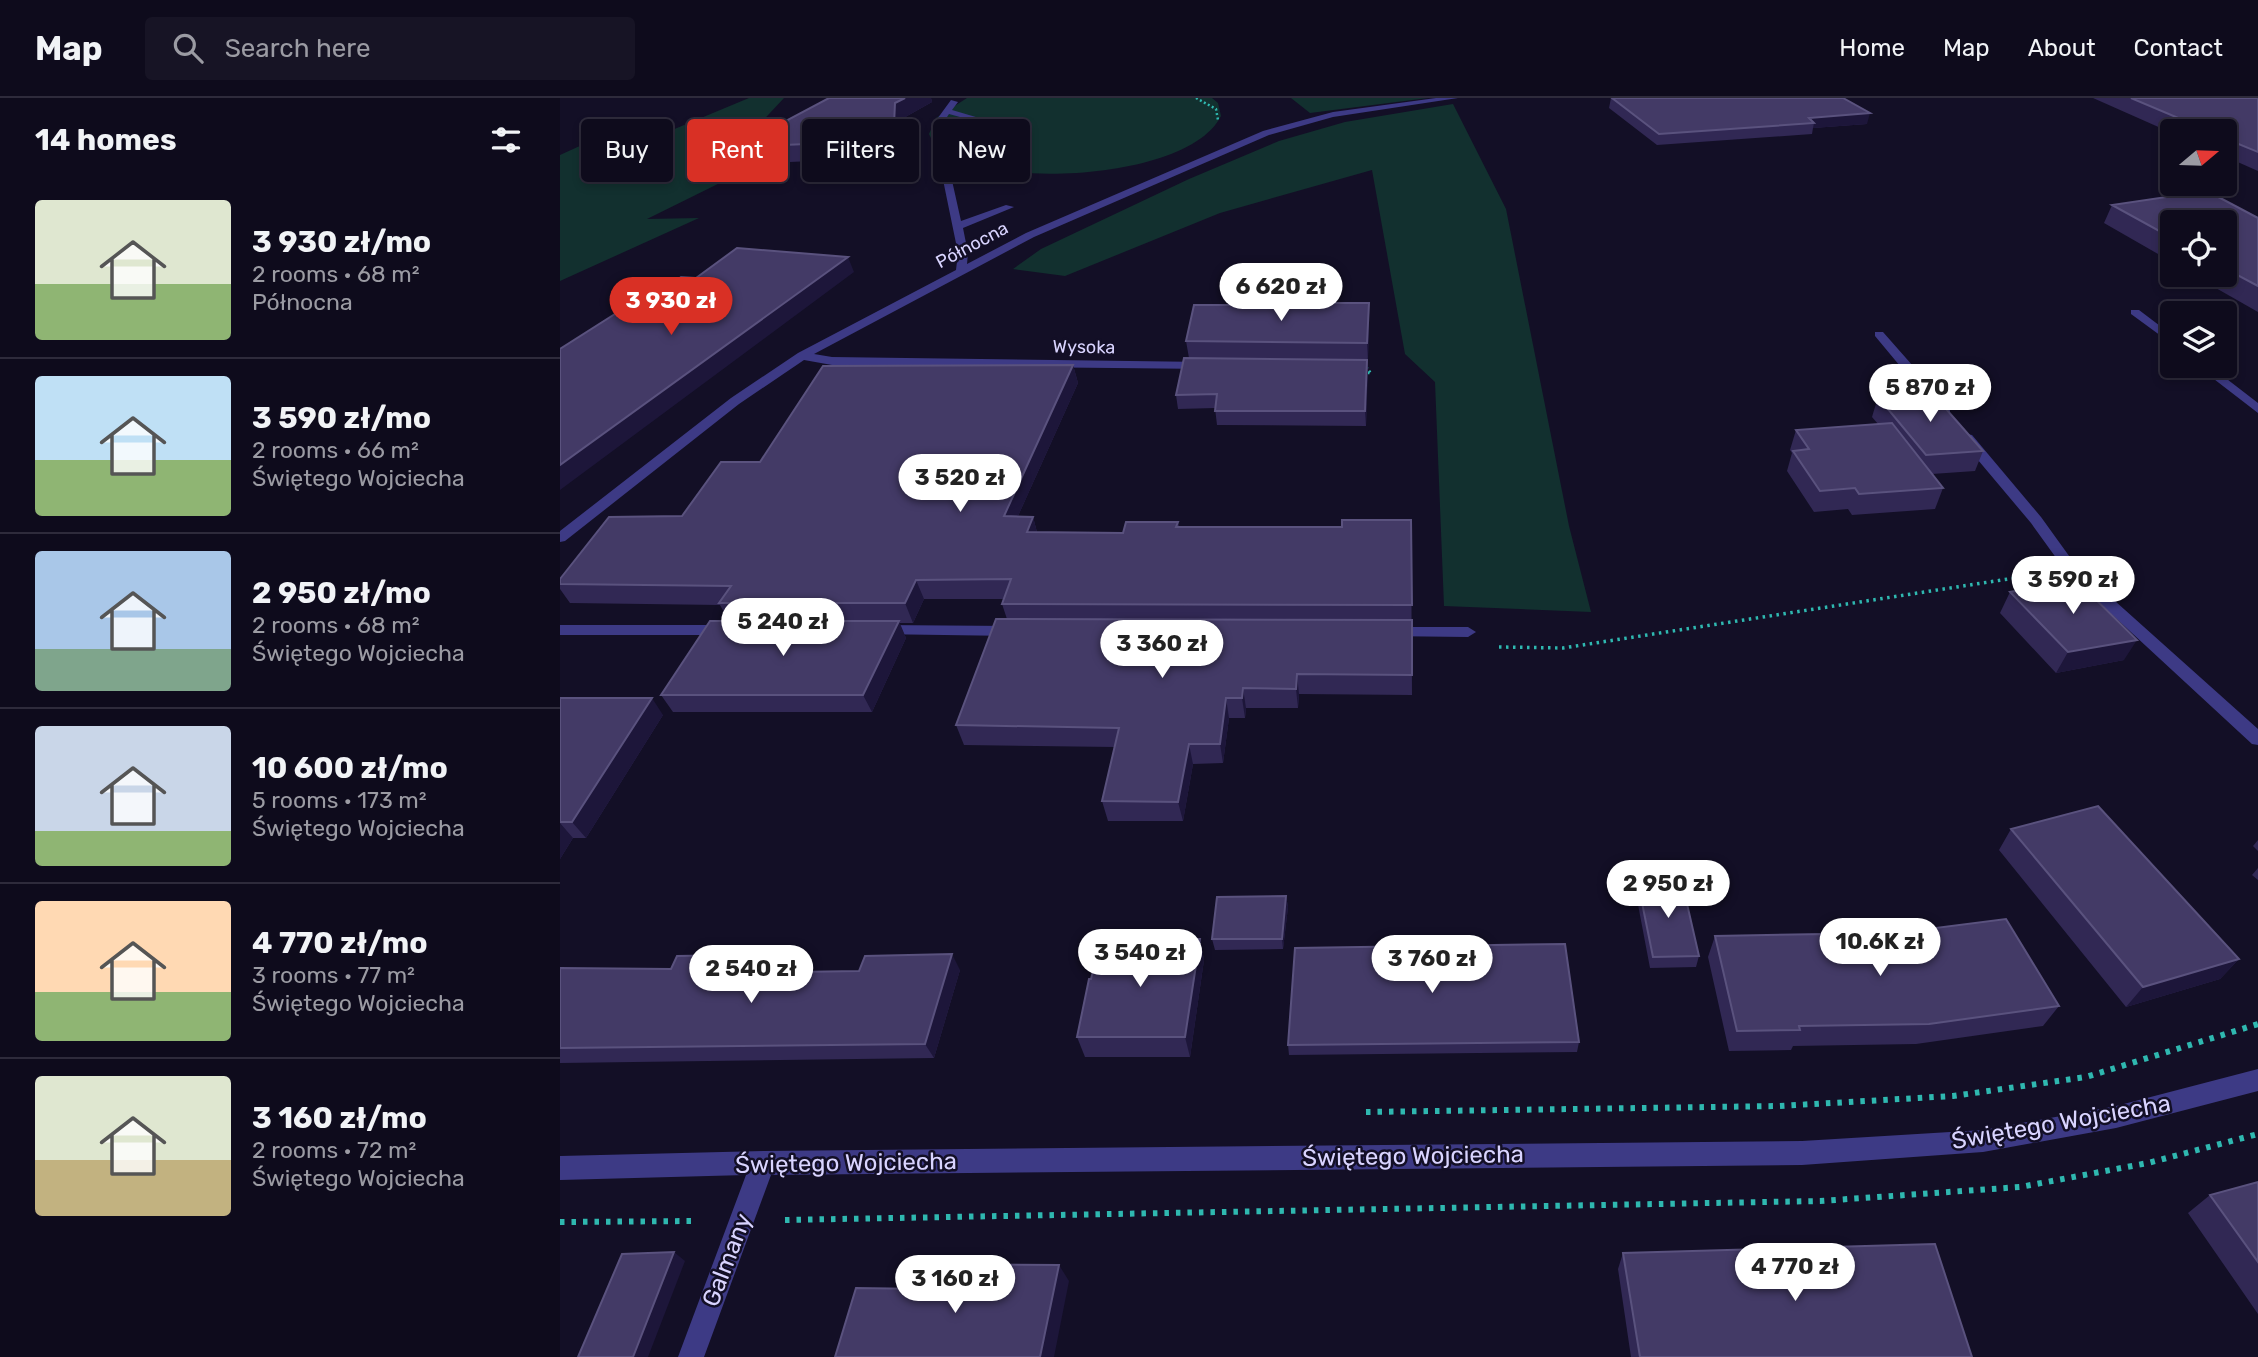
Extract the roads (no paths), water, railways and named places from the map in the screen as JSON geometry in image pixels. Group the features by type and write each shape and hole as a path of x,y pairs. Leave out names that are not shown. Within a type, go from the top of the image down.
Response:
{"street":[{"name":"Północna","path":"560,538 734,401 802,356 1030,235 1266,133 1306,120 1424,99 1454,98"},
{"path":"951,107 982,120 937,129 936,126 951,107"},
{"path":"948,182 963,253 961,272"},
{"path":"958,226 1009,207"},
{"path":"2135,312 2160,332"},
{"path":"1879,334 2036,520 2072,570 2258,739"},
{"name":"Wysoka","path":"802,356 832,362 1216,366"},
{"path":"2218,378 2258,410"},
{"path":"560,629 742,630"},
{"path":"867,631 1035,631"},
{"path":"1370,632 1468,632"},
{"name":"Świętego Wojciecha","path":"560,1168 764,1163 1802,1153 1983,1141 2116,1117 2258,1080"},
{"name":"Galmany","path":"691,1357 764,1163"}]}
